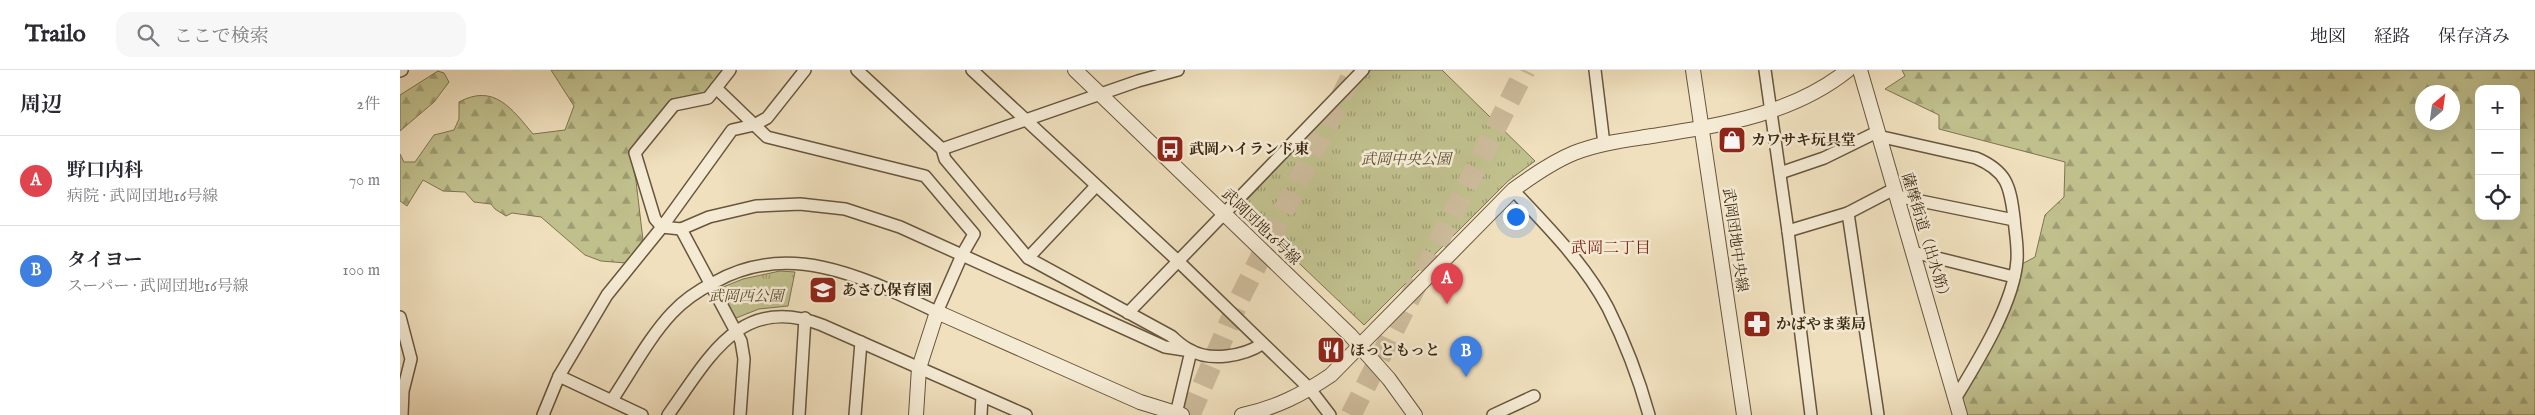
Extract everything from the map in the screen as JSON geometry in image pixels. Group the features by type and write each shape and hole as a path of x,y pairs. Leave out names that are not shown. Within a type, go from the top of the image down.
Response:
{"street":[{"path":"730,70 708,98 674,105 635,153 655,219 662,227 681,229 710,216 756,206 800,204 826,206 881,219 1164,347 1220,357 1252,351 1262,344"},
{"path":"542,415 559,376 607,295 662,227 732,130 754,125 767,118 805,70"},
{"path":"856,70 942,149 945,159 1028,258 1171,336 1191,351"},
{"path":"972,70 1178,262 1310,389 1330,415"},
{"name":"武岡団地16号線","path":"1075,70 1360,346 1389,379 1415,415"},
{"path":"942,149 1099,94 1139,75 1178,70"},
{"path":"1128,313 1363,70"},
{"path":"1595,70 1604,144"},
{"name":"武岡団地中央線","path":"1693,70 1744,415"},
{"path":"1765,70 1788,231 1811,415"},
{"path":"1242,415 1280,405 1331,375 1512,190 1547,167 1574,153 1604,144 1702,128 1771,112 1819,92 1848,70"},
{"name":"薩摩街道（出水筋）","path":"1860,70 1960,415"},
{"path":"716,88 767,137 925,176 974,234 962,255 937,312 919,368 916,415"},
{"path":"1780,173 1824,158 1878,134 1976,158 1987,162 1997,169 2005,179 2011,194 2017,244 2014,277 2010,295 1955,399"},
{"path":"1028,258 1096,186"},
{"path":"1512,190 1564,246 1608,307 1626,348 1648,415"},
{"path":"1788,231 1848,213 1895,193 2014,220"},
{"path":"1848,213 1878,415"},
{"path":"681,229 741,341 744,359 740,415"},
{"path":"1913,252 2014,277"},
{"path":"612,400 671,314 695,293 738,271 774,263 811,264 853,275 1140,402 1182,415"},
{"path":"400,317 411,359 403,392 402,415"},
{"path":"668,415 716,347 735,330 756,320 771,317 805,318 1026,415"},
{"path":"799,415 805,318"},
{"path":"855,415 861,342"},
{"path":"1176,414 1191,351"},
{"path":"559,376 642,415"},
{"path":"981,415 982,396"},
{"path":"1493,415 1534,396"}],"green space":[{"path":"551,70 725,70 704,95 671,99 630,151 636,181 643,240 626,263 601,261 585,255 541,217 512,213 506,216 491,204 474,202 465,192 443,191 423,180 407,206 400,201 400,154 404,162 415,162 434,135 454,130 459,119 459,102 482,95 492,97 510,108 533,134 565,130 574,106"},
{"name":"武岡中央公園","path":"1371,70 1442,70 1535,161 1508,181 1364,325 1240,207"},
{"path":"1902,70 2535,70 2535,415 1961,415 1959,400 2020,265 2035,257 2045,215 2064,197 2065,162 1939,129 1939,115 1885,89 1905,76"},
{"path":"438,71 444,73 449,82 434,102 400,131 400,95"},
{"name":"武岡西公園","path":"780,271 795,272 788,306 759,309 736,318 718,289 743,279"}],"tunnel":[{"path":"1351,415 1525,70"},
{"path":"1190,415 1240,298 1350,79"}],"place":[{"name":"カワサキ玩具堂","path":"1732,140"},
{"name":"武岡ハイランド東","path":"1170,149"},
{"name":"あさひ保育園","path":"823,290"},
{"name":"野口内科","path":"1447,304"},
{"name":"かばやま薬局","path":"1757,324"},
{"name":"ほっともっと","path":"1331,350"},
{"name":"タイヨー","path":"1466,377"}],"district":[{"name":"武岡二丁目","path":"1611,249"}]}
